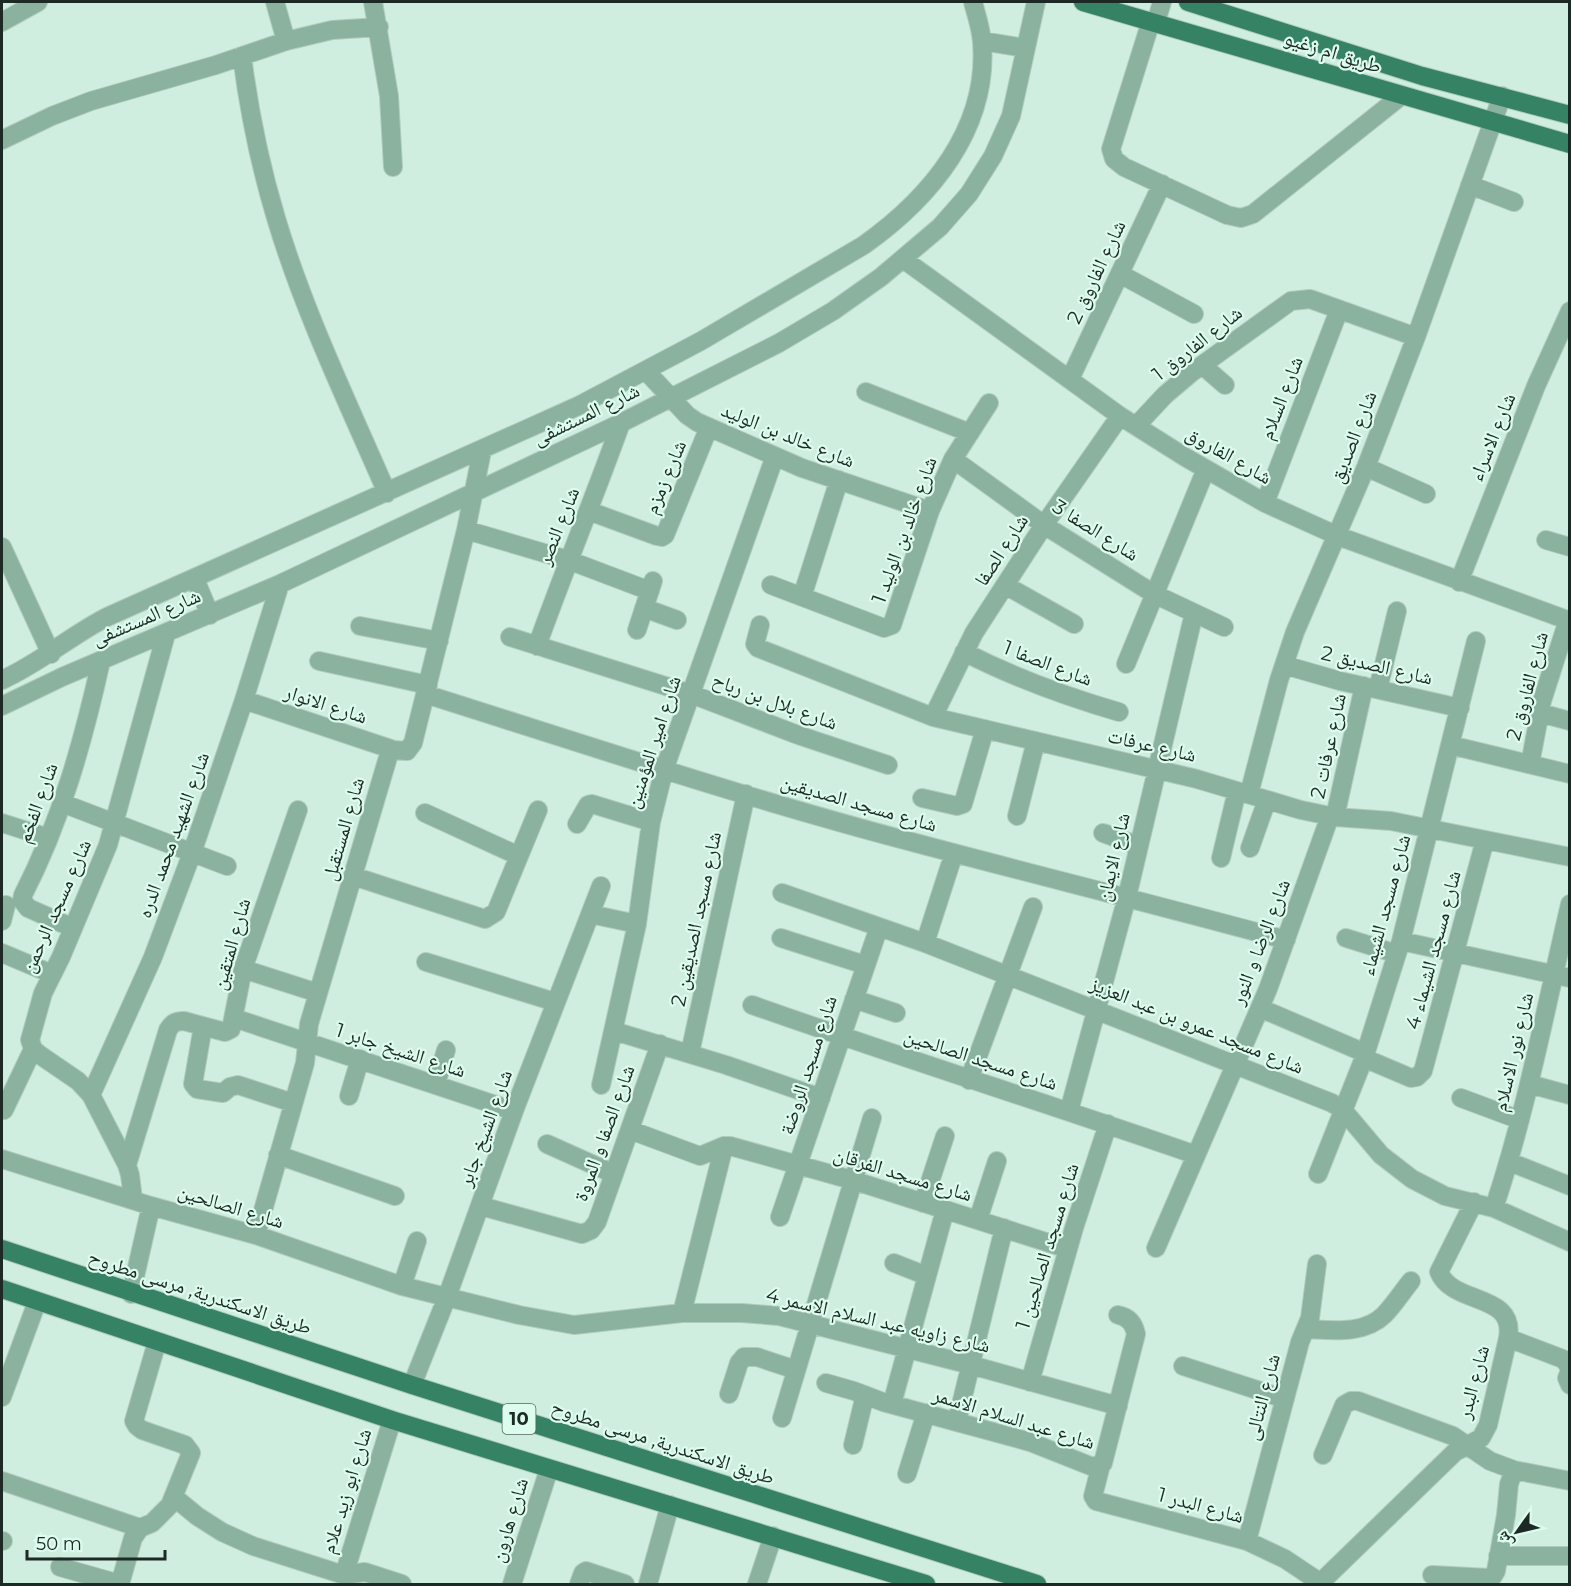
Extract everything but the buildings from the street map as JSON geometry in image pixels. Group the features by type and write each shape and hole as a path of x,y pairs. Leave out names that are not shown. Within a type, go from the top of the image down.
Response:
{"main road":[{"name":"طريق ام زغيو","path":"1083,2 1569,144"},
{"name":"طريق ام زغيو","path":"1188,2 1422,76 1569,115"},
{"path":"1268,56 1278,30"},
{"name":"طريق الاسكندرية, مرسى مطروح","path":"2,1249 131,1294 412,1385 1037,1584"},
{"name":"10","path":"2,1289 392,1420 773,1536 886,1579 926,1584"}],"street":[{"path":"2,20 38,2"},
{"path":"275,2 286,40"},
{"path":"373,2 389,96 393,166"},
{"name":"شارع المستشفى","path":"2,680 51,654 68,639 99,621 547,421 646,371 756,310 864,245 910,208 940,175 967,130 976,107 981,79 982,41 973,2"},
{"name":"شارع المستشفى","path":"2,706 280,584 621,423 797,333 833,311 903,259 939,227 969,194 993,156 1011,116 1036,2"},
{"path":"1162,2 1153,21 1111,149 1114,159 1124,167 1227,215 1241,218 1253,214 1401,96"},
{"path":"2,140 52,116 91,101 242,56 286,40 332,30 379,27"},
{"path":"982,41 1025,48"},
{"path":"242,56 264,178 289,258 387,493"},
{"name":"شارع الصديق","path":"1251,795 1284,665 1295,633 1366,467 1416,337 1502,96"},
{"name":"شارع الفاروق 2","path":"1070,379 1162,184"},
{"path":"1470,185 1514,202"},
{"name":"شارع الفاروق","path":"903,259 1128,421 1265,503 1338,536 1459,582 1569,620"},
{"path":"1120,274 1194,314"},
{"name":"شارع الفاروق 1","path":"1128,421 1291,301 1310,299 1339,310"},
{"path":"1339,310 1416,337"},
{"name":"شارع السلام","path":"1265,503 1339,310"},
{"name":"شارع الاسراء","path":"1459,582 1536,386 1569,311"},
{"path":"1202,365 1225,385"},
{"name":"شارع خالد بن الوليد","path":"646,371 687,414 709,427 775,456 930,511"},
{"path":"866,392 970,433"},
{"name":"شارع خالد بن الوليد 1","path":"771,585 884,628 892,626 930,511 953,459 989,403"},
{"name":"شارع الصفا","path":"933,717 964,652 1044,525 1128,421"},
{"name":"شارع النصر","path":"537,646 621,423"},
{"name":"شارع زمزم","path":"589,511 657,536 665,535 709,427"},
{"path":"394,750 407,751 411,748 466,530 482,451"},
{"name":"شارع امير المؤمنين","path":"601,1085 637,924 651,822 664,770 775,456"},
{"name":"شارع الصفا 3","path":"953,459 1044,525 1154,594 1224,627"},
{"path":"1366,467 1426,494"},
{"path":"1126,664 1206,469"},
{"path":"802,597 839,480"},
{"path":"466,530 568,560 649,593 677,620"},
{"path":"1546,540 1569,547"},
{"path":"2,547 51,654"},
{"path":"195,579 210,615"},
{"name":"شارع الشهيد محمد الدره","path":"91,1095 153,957 192,853 244,700 280,584"},
{"path":"1005,585 1074,624"},
{"path":"637,630 649,593"},
{"name":"شارع عرفات 2","path":"1333,816 1371,688 1397,611"},
{"name":"شارع الايمان","path":"1069,1111 1127,897 1194,613"},
{"name":"شارع الفاروق 2","path":"1530,764 1540,713 1569,620"},
{"name":"شارع عرفات","path":"760,625 755,639 758,648 933,717 1197,779 1301,810 1333,816 1391,821 1569,857"},
{"path":"360,626 438,641"},
{"name":"شارع مسجد الرحمن","path":"33,1048 30,1040 31,1030 43,993 73,928 115,824 166,633"},
{"name":"شارع بلال بن رباح","path":"510,637 691,694 798,735 888,765"},
{"name":"شارع مسجد الشيماء","path":"1318,1174 1365,1055 1399,947 1476,641"},
{"name":"شارع الصفا 1","path":"964,652 1051,691 1119,712"},
{"name":"شارع الفخم","path":"73,928 28,908 22,900 62,803 84,736 101,661"},
{"name":"شارع مسجد الصديقين","path":"319,661 426,689 664,770 746,794 954,853 1286,940"},
{"name":"شارع الصديق 2","path":"1284,665 1460,708"},
{"name":"شارع الانوار","path":"244,700 394,750"},
{"path":"1540,713 1569,721"},
{"path":"922,798 957,806 963,804 985,729"},
{"path":"1017,816 1036,741"},
{"path":"1450,745 1569,774"},
{"name":"شارع المستقبل","path":"256,1235 307,1054 309,1024 389,754 394,750"},
{"name":"شارع مسجد الصديقين 2","path":"690,1053 746,794"},
{"path":"1250,848 1251,795"},
{"path":"1221,858 1251,795"},
{"path":"62,803 227,866"},
{"path":"577,824 588,805 592,804 651,822"},
{"name":"شارع المتقين","path":"133,1199 127,1164 168,1030 177,1021 228,1032 231,1029 243,969 298,810"},
{"path":"353,876 485,919 496,912 538,810"},
{"path":"424,813 519,856"},
{"name":"شارع الرضا و النور","path":"1156,1248 1260,1008 1333,816"},
{"path":"2,823 49,838"},
{"path":"1103,833 1139,846"},
{"name":"شارع مسجد الشيماء 4","path":"1365,1055 1411,1078 1417,1077 1423,1071 1485,840"},
{"path":"925,943 954,853"},
{"name":"شارع الشيخ جابر","path":"412,1385 447,1298 555,1002 601,886"},
{"name":"شارع مسجد عمرو بن عبد العزيز","path":"782,892 925,943 1332,1103 1343,1110 1381,1155 1412,1179 1445,1196 1494,1208 1569,1242"},
{"name":"شارع نور الاسلام","path":"1494,1208 1510,1162 1529,1084 1562,976 1569,904"},
{"path":"969,1080 1033,907"},
{"path":"590,914 637,924"},
{"name":"شارع مسجد الروضة","path":"780,1218 879,927"},
{"path":"782,938 865,965"},
{"path":"1346,938 1455,954 1562,976"},
{"path":"2,953 52,974"},
{"path":"426,962 555,1002"},
{"path":"243,969 318,993"},
{"path":"854,999 896,1013"},
{"name":"شارع مسجد الصالحين","path":"752,1005 1197,1155"},
{"path":"1260,1008 1365,1055"},
{"name":"شارع الشيخ جابر 1","path":"234,1018 514,1111"},
{"path":"203,1026 193,1084 197,1089 223,1093 230,1087 238,1085 293,1103"},
{"path":"614,1031 690,1053 821,1098"},
{"name":"شارع الصفا و المروة","path":"481,1206 582,1234 591,1230 597,1222 660,1044"},
{"path":"4,1110 33,1048 78,1081 91,1095 127,1164"},
{"path":"436,1084 446,1050"},
{"path":"348,1096 360,1059"},
{"path":"1529,1084 1569,1095"},
{"path":"1461,1098 1520,1120"},
{"path":"782,1418 872,1118"},
{"name":"شارع مسجد الصالحين 1","path":"1030,1382 1068,1249 1108,1124"},
{"path":"630,1130 700,1156 724,1146"},
{"path":"923,1203 945,1136"},
{"path":"547,1144 614,1174"},
{"path":"682,1313 724,1146"},
{"name":"شارع مسجد الفرقان","path":"724,1146 852,1180 1068,1249"},
{"path":"278,1155 395,1196"},
{"name":"شارع الصالحين","path":"2,1159 152,1206 256,1235 402,1286 447,1298"},
{"path":"978,1220 997,1161"},
{"path":"1510,1162 1569,1186"},
{"name":"شارع البدر","path":"1320,1584 1455,1452 1481,1438 1488,1425 1510,1328 1506,1316 1497,1307 1453,1289 1443,1281 1439,1272 1474,1202"},
{"path":"131,1294 152,1206"},
{"path":"892,1404 945,1210"},
{"path":"957,1421 1004,1228"},
{"path":"402,1286 417,1241"},
{"path":"894,1263 927,1276"},
{"name":"شارع النتالى","path":"1247,1541 1300,1342 1310,1318 1317,1264"},
{"path":"1306,1329 1349,1330 1368,1325 1383,1317 1411,1281"},
{"name":"شارع زاويه عبد السلام الاسمر 4","path":"447,1298 574,1325 682,1313 742,1313 779,1316 907,1348 1118,1406"},
{"path":"2,1397 37,1302"},
{"name":"شارع عبد السلام الاسمر","path":"826,1383 892,1404 1030,1442 1093,1467 1103,1463 1136,1334 1134,1325 1125,1317 1118,1315"},
{"path":"1508,1338 1563,1359 1569,1368 1567,1378 1569,1385"},
{"path":"60,1567 120,1584 132,1538 140,1528 162,1515 174,1497 190,1459 189,1448 142,1430 134,1420 156,1342"},
{"path":"729,1394 739,1363 744,1357 757,1357 796,1370"},
{"path":"1183,1366 1285,1399"},
{"path":"853,1445 865,1395"},
{"path":"1323,1455 1344,1405 1351,1401 1358,1401 1453,1437 1490,1461 1514,1470 1569,1481"},
{"path":"907,1474 926,1413"},
{"name":"شارع ابو زيد علام","path":"344,1575 392,1420"},
{"name":"شارع البدر 1","path":"1101,1465 1093,1496 1096,1501 1247,1541 1285,1559 1320,1584"},
{"name":"شارع هارون","path":"512,1584 549,1469"},
{"path":"1432,1575 1489,1578 1493,1576 1506,1515 1509,1484 1514,1470"},
{"path":"2,1481 140,1528"},
{"path":"174,1497 196,1516 222,1532 317,1576 365,1572 402,1584"},
{"path":"648,1584 670,1504"},
{"path":"757,1584 773,1536"},
{"path":"1498,1556 1569,1556"},
{"path":"579,1584 586,1571 625,1584"}]}
